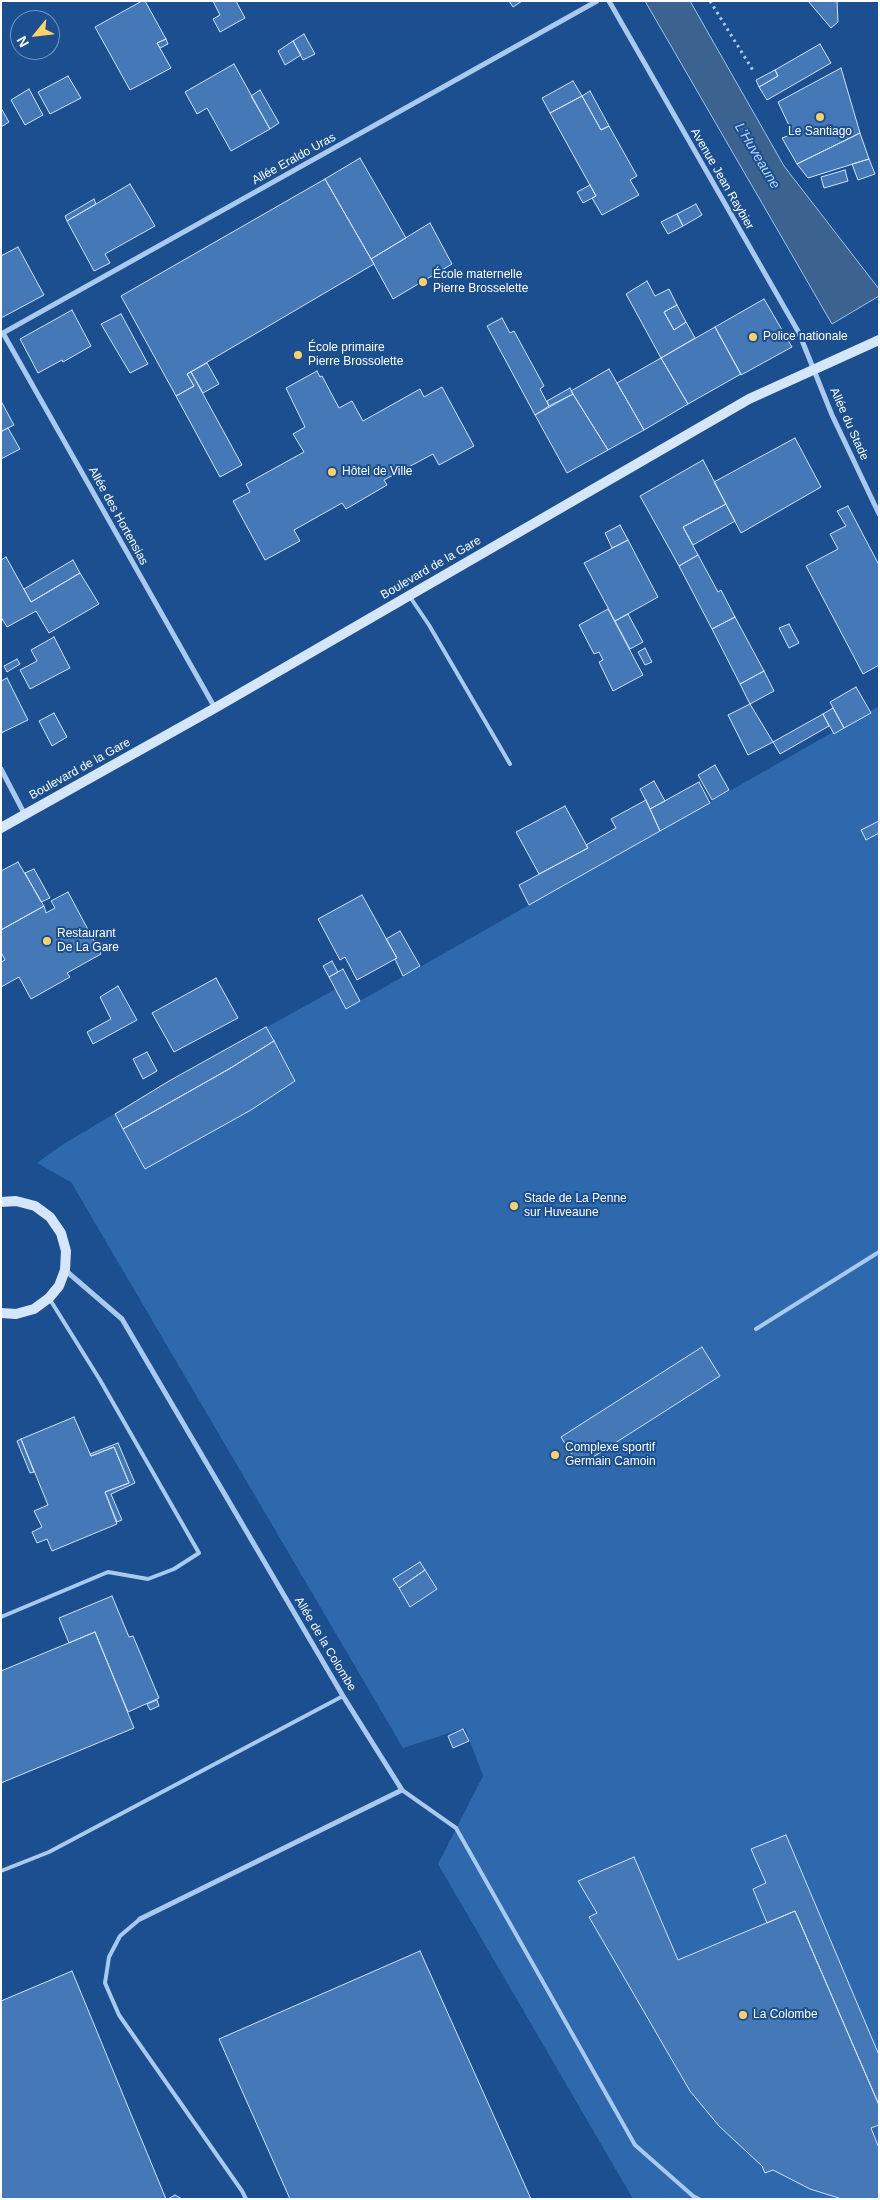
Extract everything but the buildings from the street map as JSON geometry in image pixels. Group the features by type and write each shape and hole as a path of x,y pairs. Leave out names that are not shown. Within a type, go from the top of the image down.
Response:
{"main road":[{"name":"Boulevard de la Gare","path":"1,828 24,813 215,708 749,399 879,340"},
{"path":"1,1202 16,1201 34,1206 50,1217 61,1233 66,1251 65,1270 59,1286 50,1298 34,1309 16,1314 1,1313"}],"street":[{"name":"Allée Eraldo Uras","path":"2,334 597,1"},
{"name":"Avenue Jean Raybier","path":"609,1 799,332 815,368"},
{"name":"Allée des Hortensias","path":"2,334 215,708"},
{"name":"Allée du Stade","path":"815,368 832,415 879,514"},
{"path":"1,769 24,813"},
{"name":"Allée de la Colombe","path":"65,1270 122,1319 343,1696 402,1790"},
{"path":"140,1919 402,1790"}],"lane":[{"path":"409,595 430,626 510,764"},
{"path":"756,1329 879,1252"},
{"path":"1,1618 108,1572 148,1579 174,1568 199,1553 100,1380 50,1298"},
{"path":"1,1871 49,1852 343,1696"},
{"path":"402,1790 456,1828 635,2145 699,2199"},
{"path":"140,1919 120,1936 109,1957 106,1983 119,2015 246,2199"}],"path":[{"path":"710,1 754,72"}],"shaded area":[{"name":"Complexe sportif Germain Camoin","path":"879,706 879,2199 633,2199 438,1864 483,1776 465,1728 403,1748 71,1182 37,1163 62,1145 169,1081 336,989 346,1009"}],"water":[{"name":"L'Huveaune","path":"645,1 690,1 784,166 879,289 879,296 832,324"}],"place":[{"name":"Le Santiago","path":"820,117"},
{"name":"École maternelle Pierre Brosselette","path":"423,282"},
{"name":"Police nationale","path":"753,337"},
{"name":"École primaire Pierre Brossolette","path":"298,355"},
{"name":"Hôtel de Ville","path":"332,472"},
{"name":"Restaurant De La Gare","path":"47,941"},
{"name":"Stade de La Penne sur Huveaune","path":"514,1206"},
{"name":"Complexe sportif Germain Camoin","path":"555,1455"},
{"name":"La Colombe","path":"743,2015"}]}
